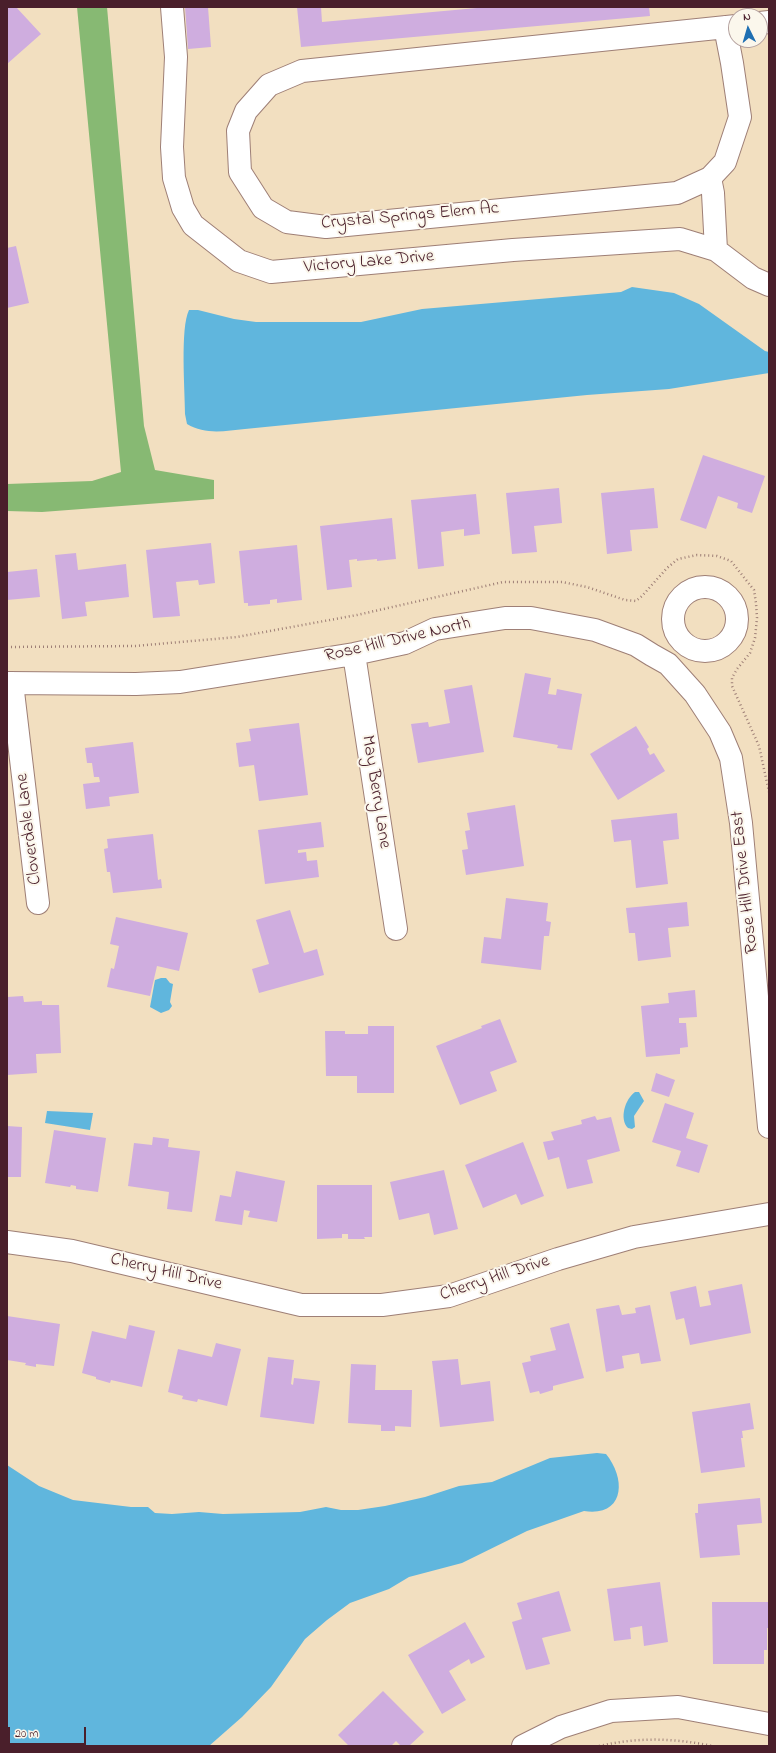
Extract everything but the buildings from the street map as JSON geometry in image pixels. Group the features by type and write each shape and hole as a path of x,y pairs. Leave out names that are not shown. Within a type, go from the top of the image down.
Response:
{"street":[{"name":"Victory Lake Drive","path":"172,7 176,57 172,147 174,178 183,208 193,225 239,260 271,272 513,250 680,239 716,250 753,278 769,285"},
{"name":"Crystal Springs Elem Ac","path":"728,27 302,71 269,85 246,111 238,131 240,172 263,208 287,222 326,227 677,193 710,178 725,162 740,117 731,48"},
{"path":"710,178 713,193 716,250"},
{"name":"Rose Hill Drive North","path":"10,683 136,684 180,682 354,654 406,642 435,629 505,618 531,618 595,630 636,645 668,664 699,700 720,732 731,758"},
{"path":"668,664 685,643"},
{"name":"May Berry Lane","path":"354,654 396,929"},
{"name":"Cloverdale Lane","path":"10,683 38,903"},
{"name":"Rose Hill Drive East","path":"731,758 741,824 769,1127"},
{"name":"Cherry Hill Drive","path":"7,1242 72,1251 301,1305 382,1305 449,1296 558,1259 634,1237 769,1214"},
{"path":"523,1746 561,1727 611,1711 678,1707 769,1724"}],"path":[{"path":"599,1746 625,1740 653,1738 686,1741 713,1746"}],"green space":[{"path":"77,7 107,7 144,426 155,470 214,480 214,499 42,512 7,511 7,484 92,481 121,472"}],"water":[{"path":"632,287 674,293 699,304 765,351 769,352 769,373 669,389 587,395 230,431 201,430 187,424 185,414 184,345 186,319 189,310 198,310 234,319 256,322 361,322 422,309 621,292"},
{"path":"166,978 173,984 170,1002 172,1006 169,1010 161,1013 150,1007 155,980"},
{"path":"635,1092 639,1092 644,1101 634,1116 635,1127 632,1129 628,1128 625,1124 624,1109 628,1099"},
{"path":"47,1111 93,1113 90,1130 45,1123"},
{"path":"597,1453 606,1454 613,1464 619,1485 618,1494 614,1502 607,1508 597,1511 584,1511 527,1531 462,1563 409,1577 389,1589 350,1603 305,1639 271,1687 242,1717 209,1746 7,1746 7,1465 39,1486 73,1500 131,1507 148,1507 155,1513 172,1514 199,1512 223,1514 300,1512 326,1507 341,1510 358,1510 385,1506 425,1497 459,1486 492,1482 550,1458"}]}
